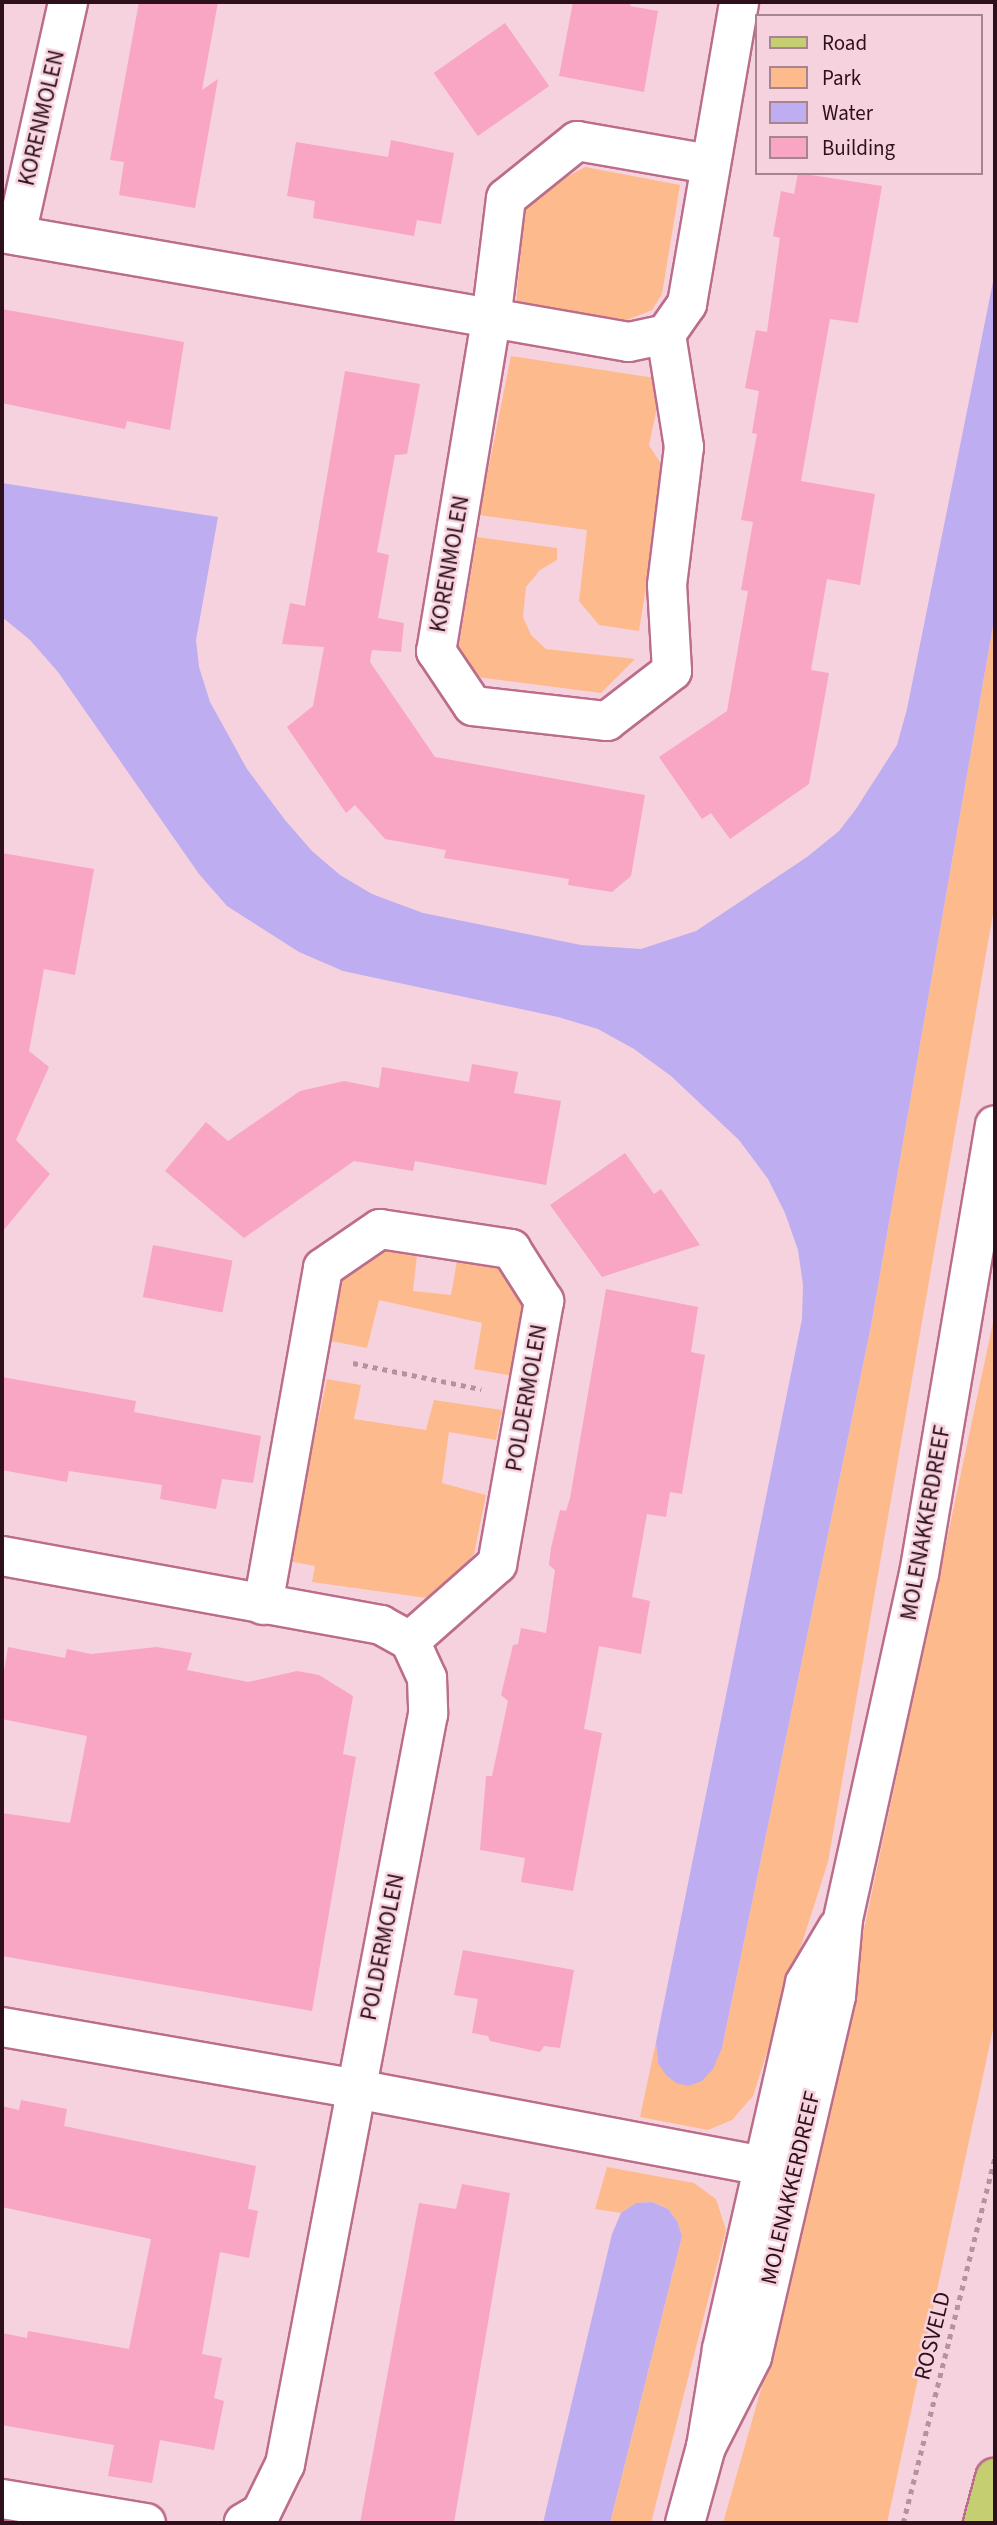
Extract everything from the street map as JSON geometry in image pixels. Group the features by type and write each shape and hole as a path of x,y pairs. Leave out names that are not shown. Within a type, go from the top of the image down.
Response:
{"main road":[{"path":"983,2523 995,2478"}],"street":[{"name":"KORENMOLEN","path":"68,2 9,234 491,320 629,342 666,334 684,447 667,584 672,671 607,721 473,705 436,651 491,320 506,198 577,141 709,164"},
{"path":"666,334 687,304 739,2"},
{"name":"MOLENAKKERDREEF","path":"685,2523 706,2447 722,2349 778,2169 805,1983 843,1919 919,1574 995,1125"},
{"name":"POLDERMOLEN","path":"257,2520 285,2464 428,1714 427,1678 410,1641 497,1564 544,1301 511,1249 380,1229 323,1268 263,1605"},
{"path":"2,1556 381,1625 410,1641"},
{"path":"2,2027 356,2089 778,2169"},
{"path":"2,2499 146,2523"}],"path":[{"path":"307,1354 527,1398"},
{"name":"ROSVELD","path":"903,2523 995,2156"}],"green space":[{"path":"585,167 680,185 662,294 652,310 627,320 516,303 526,199"},
{"path":"511,356 655,378 660,394 649,445 665,470 639,631 599,625 579,601 587,530 479,515"},
{"path":"477,537 557,548 557,560 540,570 526,587 523,617 531,635 546,649 635,659 601,693 476,677 458,651"},
{"path":"995,614 995,902 828,1862 753,2096 732,2120 708,2130 640,2117 656,2042 658,2063 722,2048 871,1326"},
{"path":"376,1248 417,1255 413,1291 451,1295 457,1261 497,1268 525,1303 513,1376 474,1369 482,1323 379,1300 367,1348 331,1341 343,1270"},
{"path":"995,1313 995,2020 887,2523 723,2523 782,2315"},
{"path":"327,1379 361,1385 354,1419 426,1430 434,1400 502,1410 496,1440 449,1432 442,1483 486,1495 474,1554 434,1599 312,1582 315,1566 288,1561"},
{"path":"607,2167 694,2183 716,2199 726,2230 651,2523 610,2523 682,2236 677,2221 668,2209 652,2202 636,2203 621,2213 595,2209"}],"water":[{"path":"995,272 995,614 871,1326 722,2048 713,2069 702,2081 688,2086 676,2083 666,2075 658,2063 656,2042 802,1319 803,1285 798,1250 785,1213 768,1179 739,1140 671,1076 634,1049 598,1029 558,1017 343,971 299,952 227,906 199,874 58,672 30,640 2,617 2,483 218,517 196,640 199,667 210,702 247,769 285,820 312,851 340,875 372,894 423,913 581,945 641,949 696,931 807,857 839,831 897,745 907,709"},
{"path":"652,2202 668,2209 677,2221 682,2236 610,2523 543,2523 612,2234 621,2213 636,2203"}],"building":[{"path":"139,2 218,2 202,90 218,79 195,208 119,195 124,162 110,160"},
{"path":"573,2 631,2 630,6 658,11 644,92 559,76"},
{"path":"505,23 549,86 478,136 434,73"},
{"path":"391,140 454,153 441,224 417,220 414,236 313,218 315,201 287,196 296,142 388,157"},
{"path":"798,175 882,186 858,323 830,319 801,481 875,494 860,585 827,579 811,670 829,673 809,784 730,839 711,813 702,819 659,757 727,711 748,591 741,590 753,522 741,520 757,434 752,433 759,391 745,388 756,330 767,332 780,238 773,236 781,191 794,194"},
{"path":"2,309 184,342 170,430 127,421 125,429 2,403"},
{"path":"345,371 420,384 407,454 395,455 377,552 389,555 378,618 404,623 401,652 372,650 370,662 435,757 645,795 631,876 612,892 568,885 569,879 444,858 446,850 385,839 355,805 346,813 287,727 313,706 324,647 282,644 290,603 305,606"},
{"path":"2,853 94,869 75,975 44,969 29,1051 49,1067 16,1140 50,1174 2,1232"},
{"path":"472,1064 518,1072 514,1093 561,1101 546,1185 415,1161 413,1171 354,1161 244,1238 165,1171 206,1122 228,1141 300,1091 344,1081 379,1088 382,1067 469,1082"},
{"path":"625,1153 654,1194 661,1189 700,1245 602,1277 550,1205"},
{"path":"153,1245 233,1260 222,1312 143,1297"},
{"path":"606,1289 698,1307 691,1352 705,1355 682,1494 670,1492 666,1517 647,1514 632,1597 650,1601 641,1654 599,1646 584,1729 602,1733 573,1891 521,1882 525,1858 480,1850 486,1776 492,1776 508,1701 501,1695 513,1645 518,1644 521,1628 546,1633 555,1570 549,1565 551,1548 560,1510 566,1511 570,1498"},
{"path":"2,1377 136,1401 134,1412 261,1436 253,1483 222,1479 216,1509 160,1499 162,1485 69,1471 67,1482 2,1470"},
{"path":"8,1647 65,1658 67,1649 91,1654 157,1647 192,1653 187,1670 248,1682 297,1671 319,1675 353,1696 343,1754 356,1757 312,2011 2,1956 2,1813 70,1823 87,1736 2,1719 2,1684"},
{"path":"463,1950 574,1970 560,2048 544,2046 540,2052 490,2041 488,2036 472,2033 478,1999 454,1995"},
{"path":"21,2100 67,2109 64,2126 256,2166 248,2209 258,2211 249,2258 220,2252 202,2354 222,2358 214,2398 224,2401 214,2450 160,2440 152,2483 108,2476 114,2445 2,2425 2,2333 27,2338 28,2331 129,2349 151,2239 2,2207 2,2106 19,2110"},
{"path":"462,2184 510,2193 454,2523 360,2523 419,2203 456,2209"}]}
